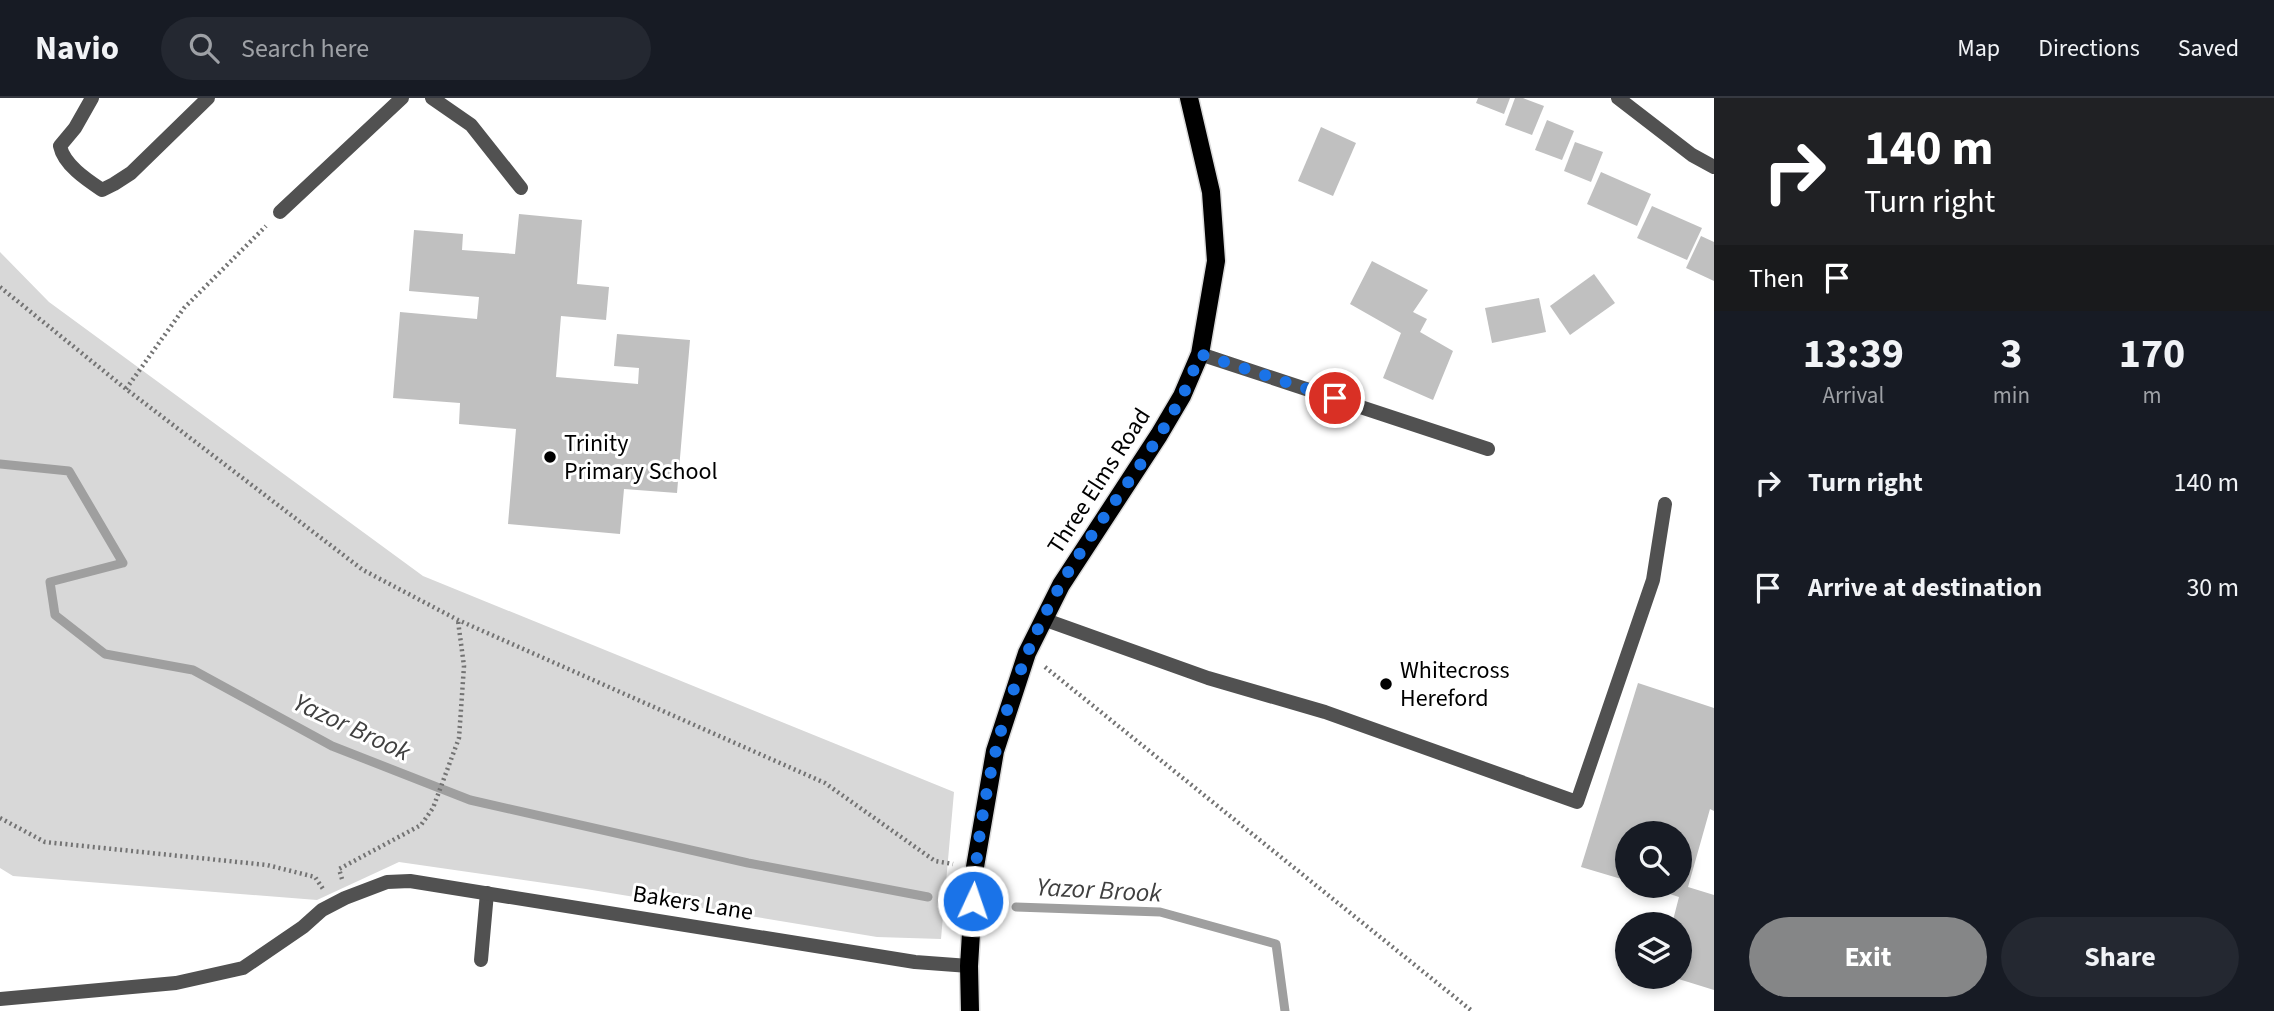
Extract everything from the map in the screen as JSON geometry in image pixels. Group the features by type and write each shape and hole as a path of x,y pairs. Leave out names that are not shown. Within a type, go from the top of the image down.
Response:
{"main road":[{"name":"Three Elms Road","path":"970,1011 969,966 975,867 995,751 1027,653 1061,584 1182,396 1200,354 1216,261 1211,192 1193,99"}],"street":[{"path":"92,98 75,128 60,146 62,157 102,190 131,173 208,98"},
{"path":"279,212 402,98"},
{"path":"432,98 471,125 521,188"},
{"path":"1618,98 1692,155 1714,167"},
{"path":"1200,354 1488,449"},
{"path":"1043,619 1208,678 1325,712 1577,802 1653,580 1665,504"},
{"name":"Bakers Lane","path":"0,999 176,983 243,968 333,904 387,882 410,881 915,962 969,966"},
{"path":"481,960 487,893"}],"path":[{"path":"126,389 184,308 279,212"},
{"path":"0,287 126,389 363,570 458,620 825,783 935,861 975,867"},
{"path":"348,897 339,869 421,825 449,768 459,738 464,666 458,620"},
{"path":"1027,653 1472,1011"},
{"path":"0,818 45,842 267,865 315,877 333,904"}],"shaded area":[{"path":"0,252 49,302 423,576 954,792 941,939 877,937 586,889 399,862 317,900 13,876 0,868"}],"building":[{"path":"1478,98 1510,98 1504,114 1476,103"},
{"path":"1515,98 1523,98 1544,106 1532,135 1505,125"},
{"path":"1547,120 1574,131 1562,160 1535,150"},
{"path":"1321,127 1356,143 1333,196 1298,181"},
{"path":"1575,142 1603,152 1591,182 1564,171"},
{"path":"1601,172 1651,194 1637,226 1587,204"},
{"path":"1652,206 1702,228 1687,260 1637,238"},
{"path":"519,214 582,220 577,284 609,287 606,320 561,316 556,377 638,384 639,368 614,366 617,334 690,340 677,493 624,489 620,534 508,524 516,429 459,424 460,403 393,398 400,312 477,319 479,297 409,291 414,230 463,234 462,250 515,254"},
{"path":"1701,236 1714,242 1714,281 1686,268"},
{"path":"1372,261 1428,290 1413,312 1427,319 1420,332 1453,351 1433,400 1383,378 1401,333 1350,304"},
{"path":"1594,274 1615,303 1570,335 1550,306"},
{"path":"1539,298 1546,332 1492,343 1485,308"},
{"path":"1638,683 1714,708 1714,811 1710,809 1692,873 1692,821 1615,821 1615,877 1581,867"},
{"path":"1692,888 1714,895 1714,990 1692,983 1692,912 1675,912 1679,898 1692,898"}],"waterway":[{"name":"Yazor Brook","path":"0,464 69,471 123,563 50,582 55,615 105,654 193,670 332,746 470,800 748,863 928,897"},
{"name":"Yazor Brook","path":"1016,907 1160,912 1276,944 1285,1011"}],"place":[{"name":"Trinity Primary School","path":"550,457"},
{"name":"Whitecross Hereford","path":"1386,684"}],"route":[{"path":"973,901 975,867 995,751 1027,653 1061,584 1182,396 1200,354 1335,398"}]}
